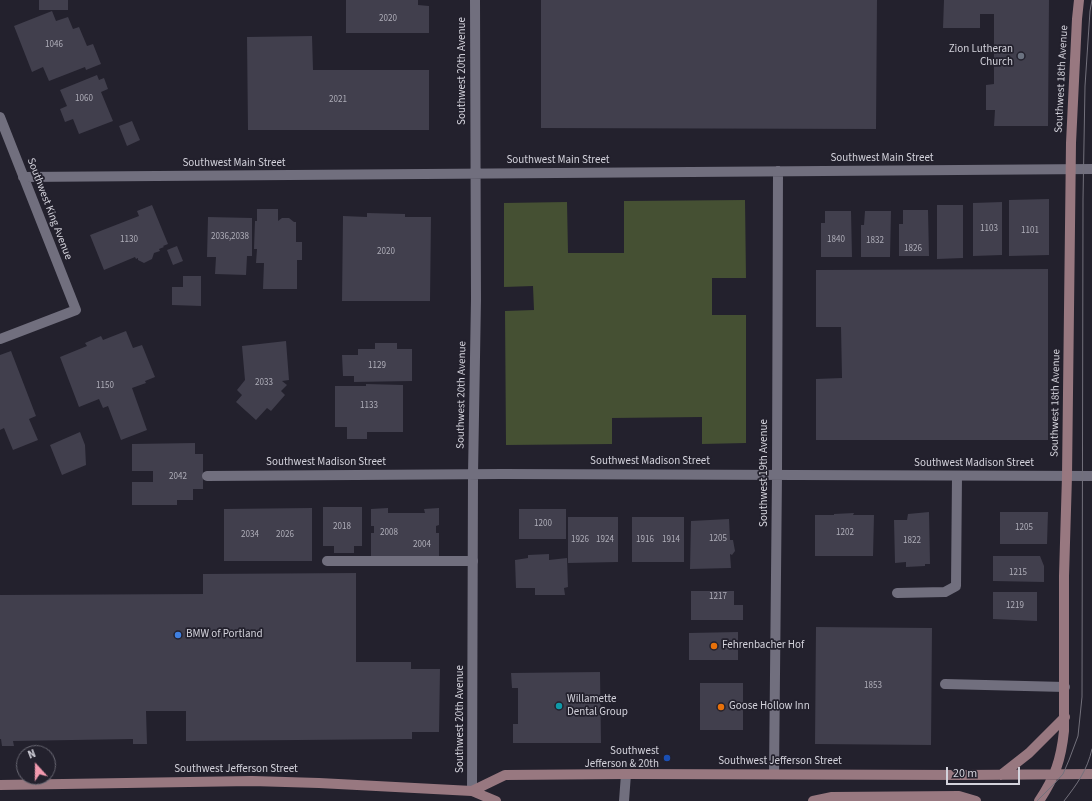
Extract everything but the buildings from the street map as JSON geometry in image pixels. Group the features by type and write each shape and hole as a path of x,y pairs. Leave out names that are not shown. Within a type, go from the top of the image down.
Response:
{"main road":[{"name":"Southwest 18th Avenue","path":"1038,801 1049,786 1054,774 1062,748 1065,718 1064,576 1067,476 1070,170 1079,0"},
{"path":"1002,775 1029,753 1065,718"},
{"name":"Southwest Jefferson Street","path":"472,791 505,775 774,774 964,776 1092,774"},
{"name":"Southwest Jefferson Street","path":"0,785 252,781 319,783 472,791 496,801"},
{"path":"813,801 832,797 959,796 976,801"}],"street":[{"name":"Southwest 20th Avenue","path":"472,791 473,474 476,320 475,0"},
{"name":"Southwest King Avenue","path":"0,117 76,310 0,339"},
{"name":"Southwest Main Street","path":"23,177 1092,169"},
{"name":"Southwest 19th Avenue","path":"774,774 778,171"},
{"name":"Southwest Madison Street","path":"207,476 473,474 1092,476"},
{"path":"897,593 945,592 956,586 956,476"},
{"path":"327,561 473,561"},
{"path":"946,684 1064,687"},
{"path":"624,801 626,774"}],"green space":[{"path":"745,200 746,278 712,278 712,315 746,315 746,443 702,444 702,417 612,418 612,444 506,445 505,311 534,310 533,286 504,287 504,203 567,202 568,253 624,253 624,201"}],"tram line":[{"path":"1037,801 1063,774 1078,736 1082,697 1083,199 1085,86 1092,0"},
{"path":"1064,801 1084,771 1092,749"}],"place":[{"name":"Zion Lutheran Church","path":"1021,56"},
{"name":"BMW of Portland","path":"178,635"},
{"name":"Fehrenbacher Hof","path":"714,646"},
{"name":"Willamette Dental Group","path":"559,706"},
{"name":"Goose Hollow Inn","path":"721,707"},
{"name":"Southwest Jefferson & 20th","path":"667,758"}]}
